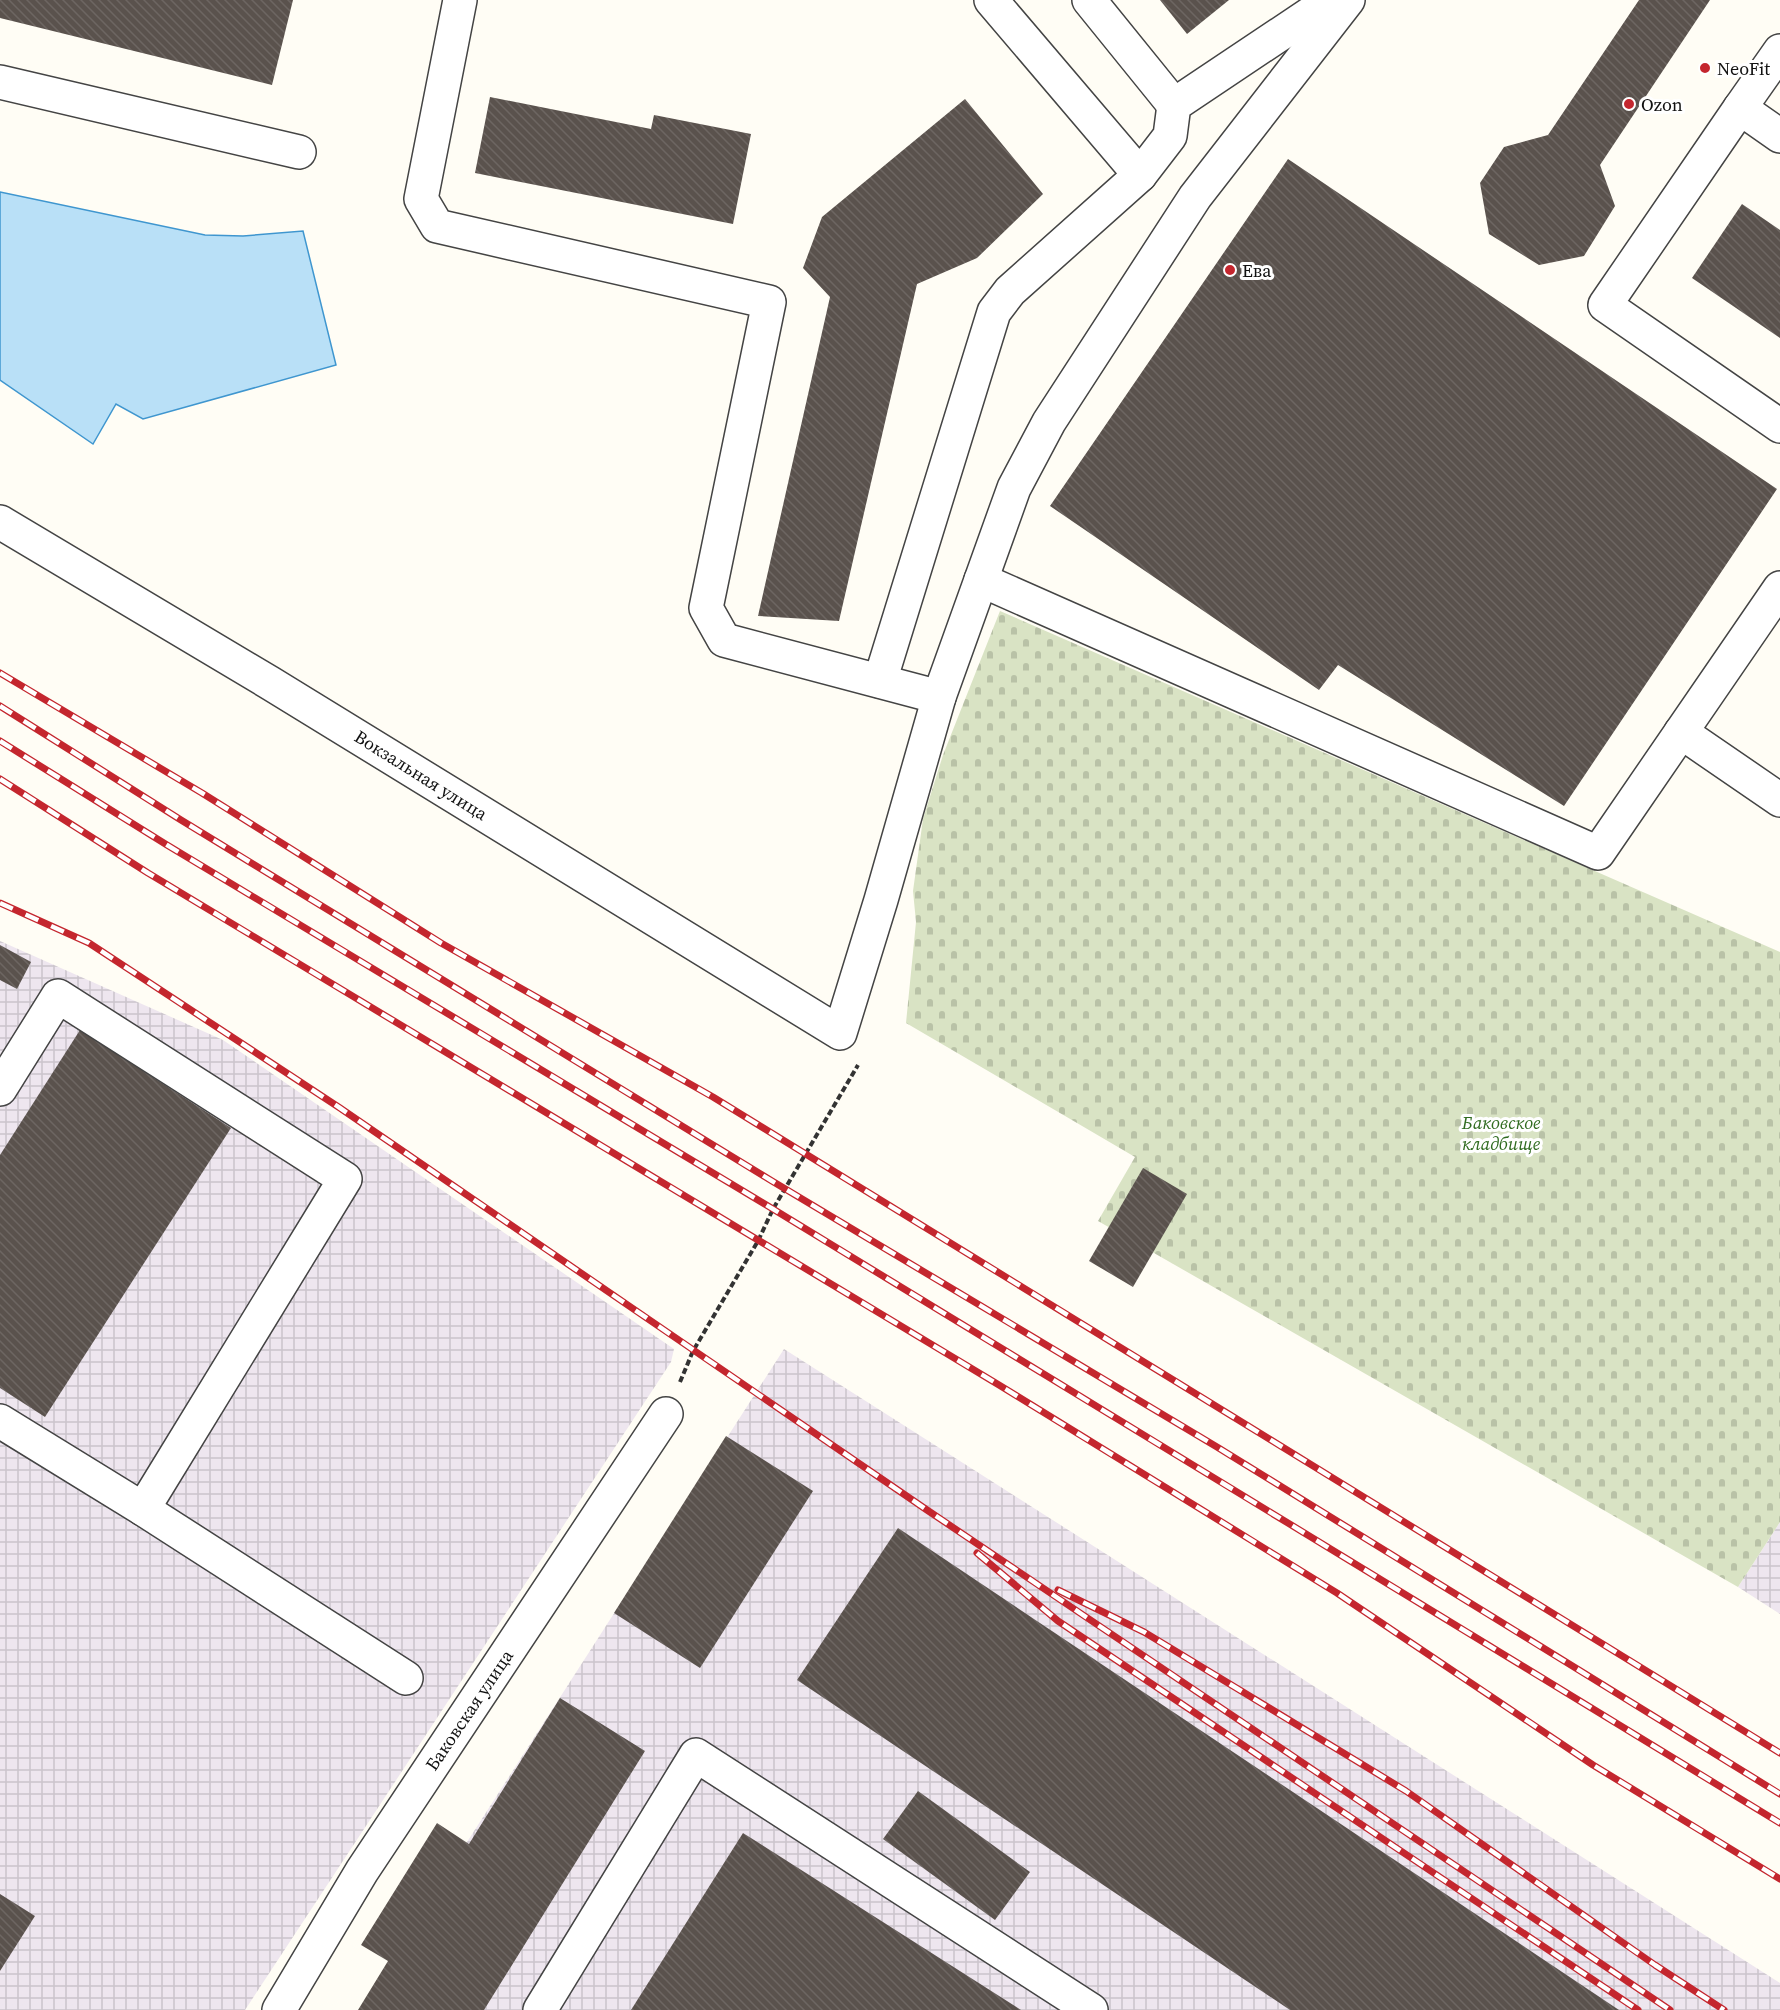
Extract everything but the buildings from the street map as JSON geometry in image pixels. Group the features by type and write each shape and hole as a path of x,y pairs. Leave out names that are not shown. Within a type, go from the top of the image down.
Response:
{"street":[{"path":"460,0 421,199 438,226 769,302 706,608 724,640 939,697"},
{"path":"991,0 1140,175"},
{"path":"880,681 994,312 1010,291 1140,175 1170,136 1174,105 1089,0"},
{"path":"1174,105 1331,0"},
{"path":"840,1033 939,697 1014,488 1049,422 1195,197 1348,0"},
{"path":"1780,51 1605,305 1780,426"},
{"path":"0,82 299,152"},
{"path":"1740,108 1780,136"},
{"name":"Вокзальная улица","path":"0,522 280,689 840,1033"},
{"path":"981,580 1598,853 1780,588"},
{"path":"1681,732 1780,800"},
{"path":"0,1089 58,996 345,1179 143,1509"},
{"name":"Баковская улица","path":"279,2010 362,1871 666,1414"},
{"path":"0,1421 143,1509 406,1678"},
{"path":"540,2010 696,1755 1091,2010"}],"path":[{"path":"666,1414 693,1351 738,1277 773,1209 863,1056 840,1033"}],"shaded area":[{"path":"0,941 223,1040 674,1349 671,1362 245,2010 0,2010"},
{"path":"784,1349 1780,1983 1780,2010 359,2010"},
{"path":"1780,1522 1780,1614 1738,1587"}],"green space":[{"name":"Баковское кладбище","path":"1000,611 1780,952 1780,1522 1738,1587 1098,1221 1135,1157 906,1023 916,922 913,891 923,819 943,755"}],"water":[{"path":"0,192 205,235 243,236 303,231 336,365 143,419 116,404 93,444 0,380"}],"railway":[{"path":"0,673 202,793 441,943 713,1097 1780,1753"},
{"path":"0,706 181,820 772,1181 1217,1447 1780,1794"},
{"path":"0,741 167,845 773,1209 1780,1823"},
{"path":"0,779 148,873 999,1385 1337,1593 1593,1765 1780,1879"},
{"path":"0,903 89,943 340,1108 927,1510 1670,2010"},
{"path":"977,1553 1058,1621 1638,2010"},
{"path":"1058,1590 1144,1632 1406,1791 1655,1965 1724,2010"}],"place":[{"name":"NeoFit","path":"1705,68"},
{"name":"Ozon","path":"1629,104"},
{"name":"Ева","path":"1230,270"}]}
